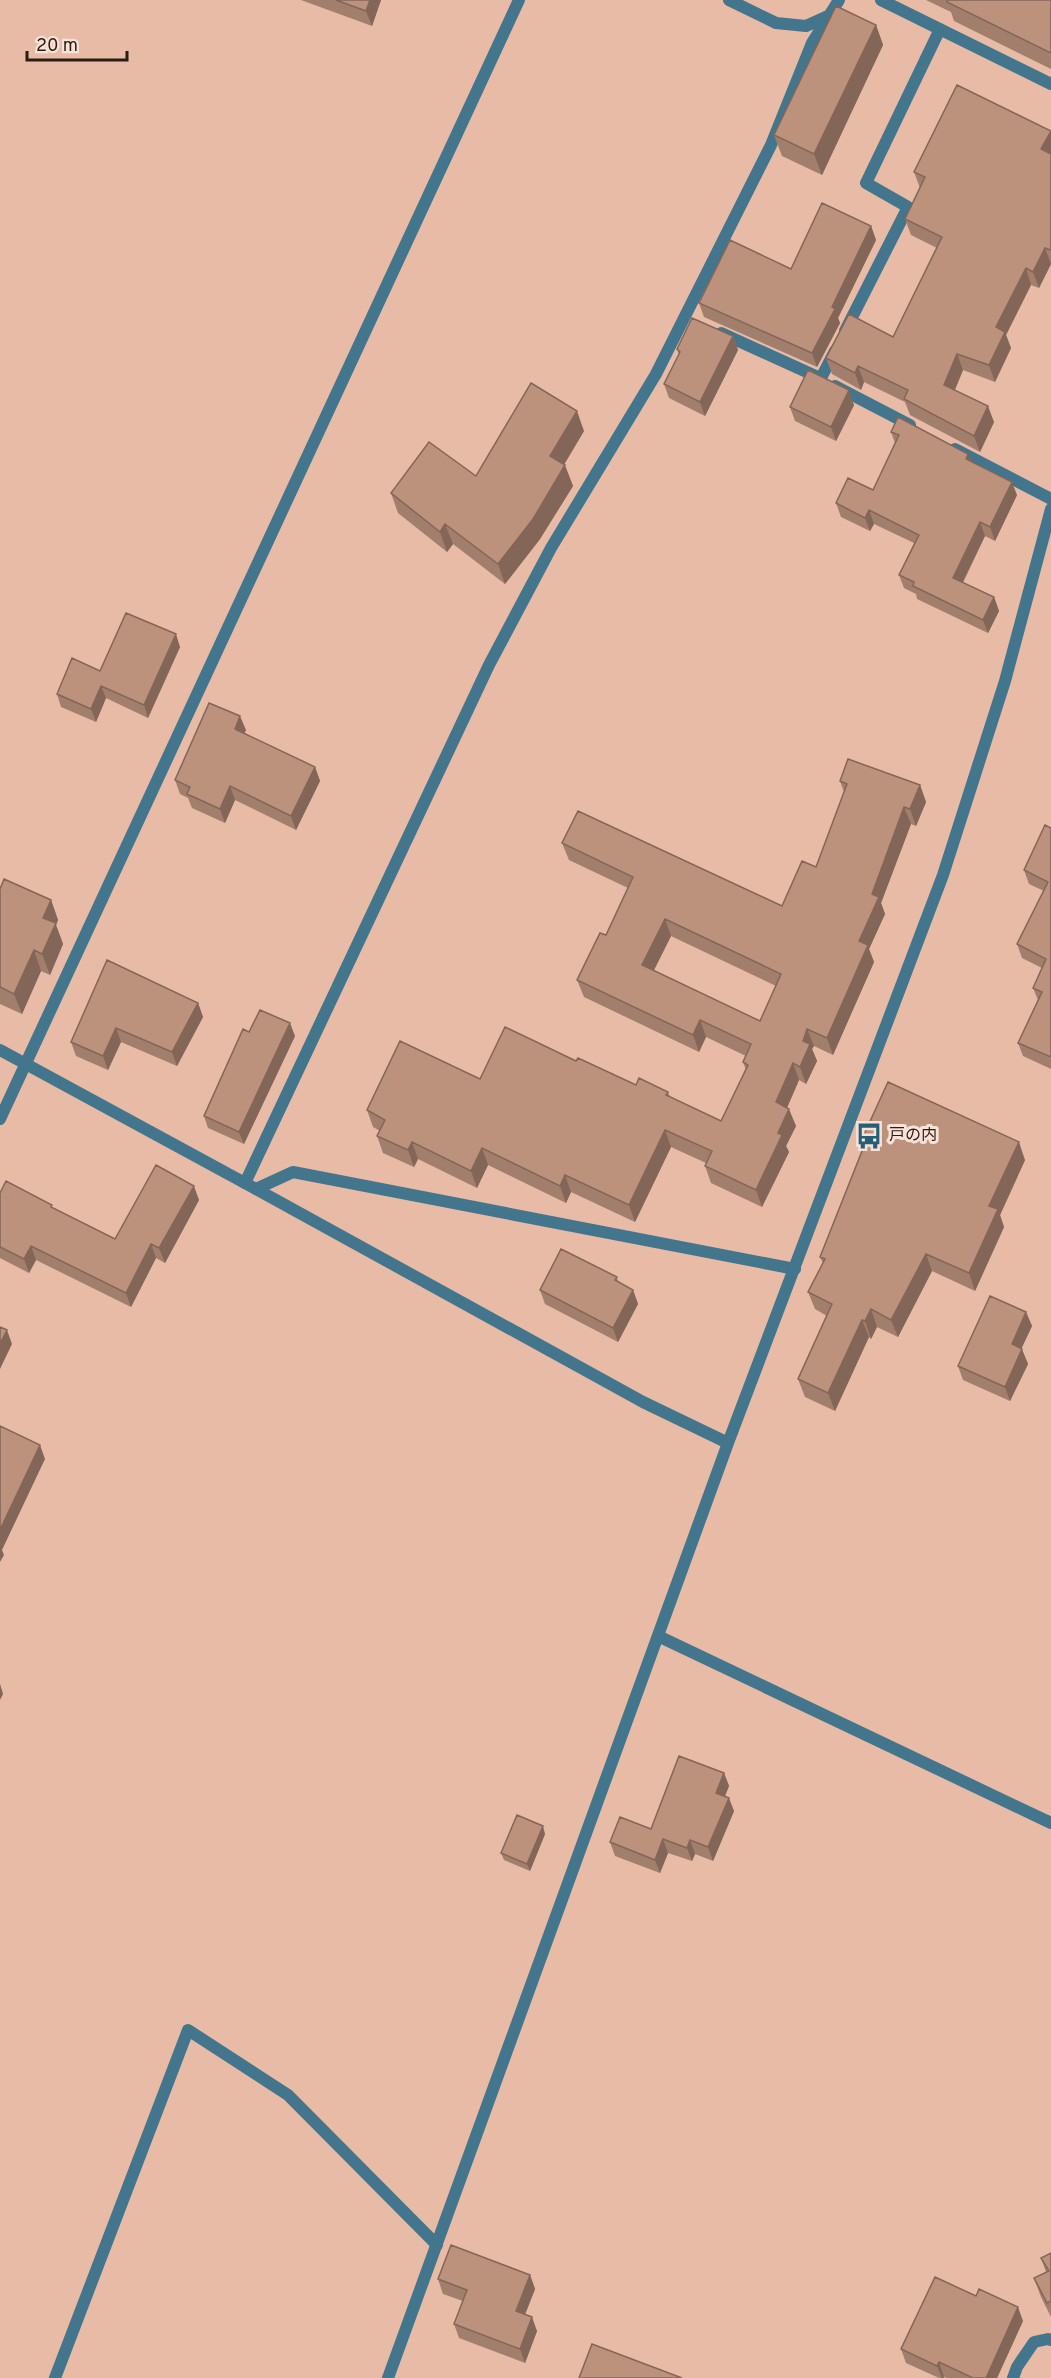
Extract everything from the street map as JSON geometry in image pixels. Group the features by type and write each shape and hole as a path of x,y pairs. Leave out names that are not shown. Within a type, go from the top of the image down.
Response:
{"street":[{"path":"0,1119 519,0"},
{"path":"729,0 776,23 806,26 829,15"},
{"path":"251,1186 489,665 551,548 656,374 695,322 812,43 839,0"},
{"path":"881,0 1051,84"},
{"path":"821,378 908,207 866,183 940,29"},
{"path":"695,322 821,378 925,433"},
{"path":"946,444 1051,499"},
{"path":"388,2378 728,1443 943,875 1005,681 1051,509"},
{"path":"0,1050 633,1396 728,1443"},
{"path":"251,1186 292,1172 795,1269"},
{"path":"658,1636 1051,1823"},
{"path":"56,2378 188,2030 288,2095 437,2245"},
{"path":"1013,2378 1017,2367 1034,2342 1051,2340"}],"building":[{"path":"336,0 370,0 366,11"},
{"path":"948,0 1051,0 1051,53 947,2"},
{"path":"836,6 876,25 814,154 774,135"},
{"path":"957,85 1051,131 1041,149 1051,154 1051,250 1045,248 1033,272 1026,268 996,327 1005,332 989,365 957,354 944,385 988,406 974,436 904,399 908,390 858,366 855,373 826,358 849,314 893,337 942,237 905,219 925,177 914,172"},
{"path":"822,203 871,226 832,307 835,309 812,353 699,303 730,240 791,269"},
{"path":"692,318 733,336 700,402 664,384 680,352 677,349"},
{"path":"808,370 849,390 831,427 790,407"},
{"path":"531,383 577,411 550,456 565,465 533,519 498,564 445,524 440,532 391,493 429,442 476,476"},
{"path":"898,417 968,454 966,459 1012,482 990,527 980,522 953,578 994,597 983,620 913,586 914,582 899,575 919,535 869,510 865,518 836,503 848,478 873,490 899,435 891,432"},
{"path":"126,613 176,634 144,705 101,686 91,709 57,694 72,658 100,671"},
{"path":"209,703 240,716 235,729 315,767 291,816 230,786 220,809 187,794 190,787 175,780"},
{"path":"848,759 920,785 910,809 904,807 872,894 879,897 859,941 868,945 827,1038 807,1029 803,1041 810,1044 800,1067 793,1063 776,1102 789,1109 778,1133 782,1135 756,1190 705,1166 712,1151 665,1130 629,1205 565,1175 560,1186 482,1148 471,1171 412,1142 408,1150 377,1136 385,1120 367,1110 400,1041 480,1079 505,1027 576,1061 578,1058 636,1085 639,1078 668,1092 666,1095 721,1121 748,1065 743,1062 751,1044 700,1020 693,1035 577,980 600,933 606,935 633,877 562,843 578,811 782,906 802,861 816,867 847,784 840,781","holes":["665,919 781,974 760,1021 642,965"]},
{"path":"1045,825 1051,828 1051,1057 1018,1043 1042,992 1033,988 1046,959 1017,944 1048,882 1024,870"},
{"path":"4,879 51,900 43,918 56,923 42,954 34,950 14,994 0,987 0,889"},
{"path":"107,960 198,1003 172,1052 116,1028 103,1056 71,1042"},
{"path":"260,1010 290,1023 239,1132 204,1116 243,1029 249,1032"},
{"path":"888,1082 1019,1142 989,1206 998,1209 969,1273 926,1254 891,1320 871,1309 865,1321 862,1320 828,1393 798,1379 832,1304 808,1292 825,1259 820,1257 866,1141 862,1139"},
{"path":"156,1165 194,1186 159,1248 151,1244 126,1293 31,1246 24,1259 0,1247 0,1193 6,1181 52,1205 51,1207 115,1239"},
{"path":"561,1249 617,1277 615,1280 633,1290 613,1328 540,1290"},
{"path":"990,1296 1026,1312 1012,1344 1022,1349 1005,1387 958,1366"},
{"path":"0,1327 7,1330 0,1344"},
{"path":"0,1426 40,1445 0,1530"},
{"path":"679,1756 724,1773 716,1793 729,1798 708,1847 690,1840 687,1848 663,1839 655,1860 610,1842 620,1817 651,1829"},
{"path":"517,1815 543,1826 527,1864 501,1853"},
{"path":"451,2245 530,2275 516,2311 532,2317 520,2349 454,2324 467,2290 438,2279"},
{"path":"1051,2253 1051,2301 1047,2303 1034,2278 1049,2271 1041,2258"},
{"path":"935,2277 976,2296 979,2289 1018,2307 986,2378 973,2378 939,2362 937,2366 901,2349"},
{"path":"592,2344 682,2378 579,2378"}],"place":[{"name":"戸の内","path":"869,1136"}]}
